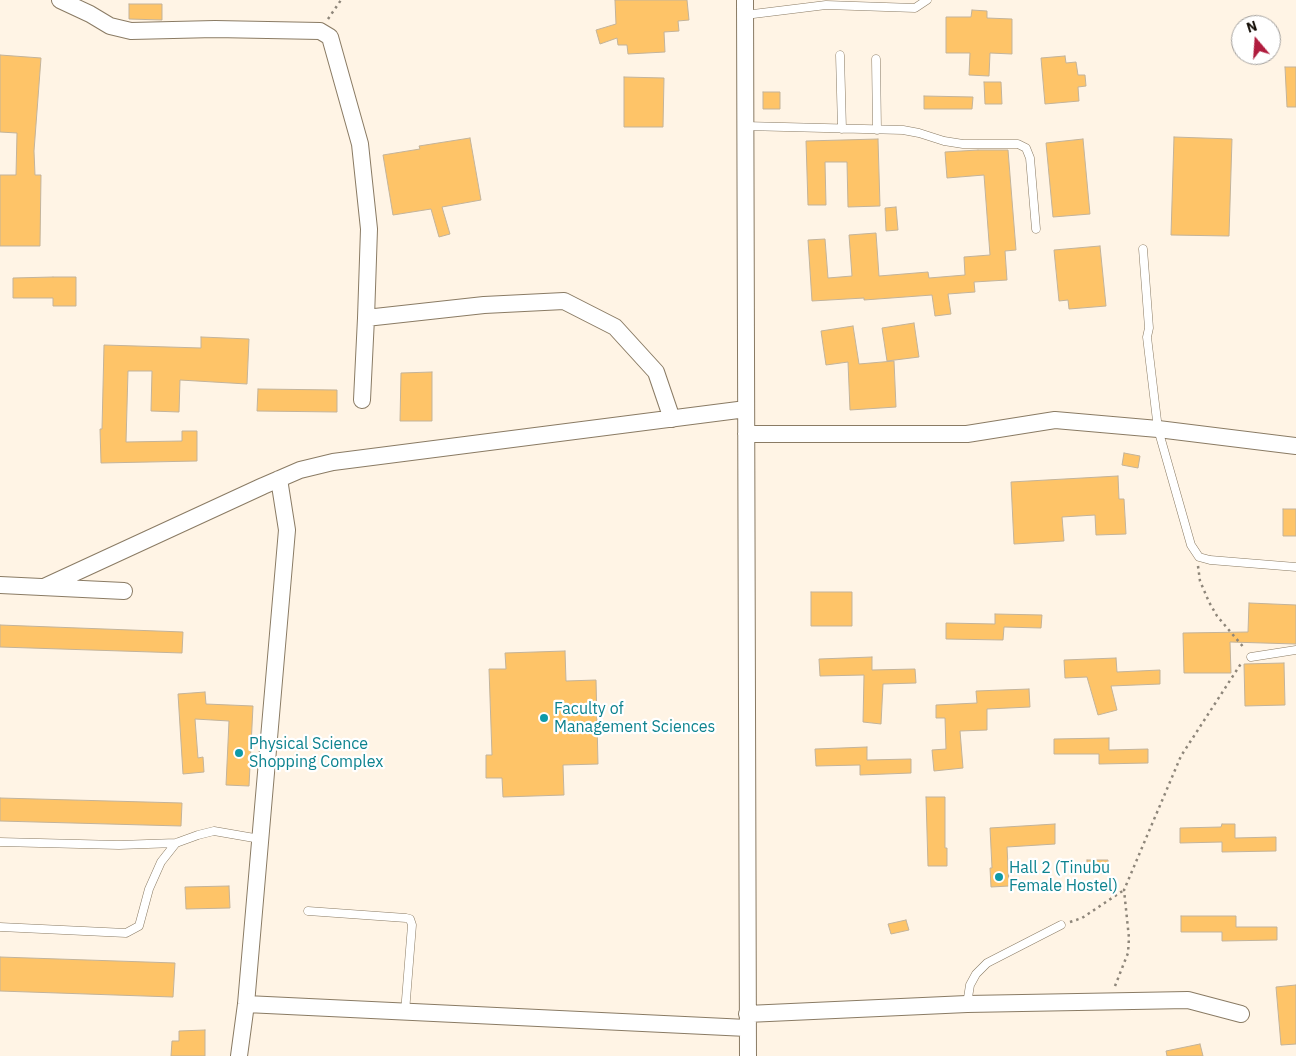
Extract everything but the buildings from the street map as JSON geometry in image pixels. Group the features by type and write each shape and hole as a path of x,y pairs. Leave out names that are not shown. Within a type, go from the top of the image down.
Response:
{"street":[{"path":"60,0 110,26 131,31 215,29 320,31 330,36 360,144 368,229 362,400"},
{"path":"745,8 748,1056"},
{"path":"366,318 484,306 564,301 615,327 639,353 656,372 672,419"},
{"path":"44,587 300,470 333,462 746,409"},
{"path":"746,434 967,434 1055,420 1158,429 1296,446"},
{"path":"239,1056 246,1004 273,670 287,530 279,479"},
{"path":"0,586 124,591"},
{"path":"246,1004 405,1012 747,1021 966,1004 1188,1000 1241,1014"}],"lane":[{"path":"745,8 826,5 914,8 927,0"},
{"path":"840,55 842,129"},
{"path":"876,59 876,130"},
{"path":"745,126 903,130 963,144 1018,144 1026,148 1030,158 1036,230"},
{"path":"1143,249 1149,328 1147,337 1158,429 1191,545 1199,557 1210,560 1296,567"},
{"path":"1251,657 1296,650"},
{"path":"0,842 119,845 176,842 214,832 260,839"},
{"path":"0,927 126,933 139,926 149,889 161,862 176,842"},
{"path":"308,911 406,918 410,920 412,925 405,1012"},
{"path":"966,1004 970,985 976,974 987,963 1061,925"}],"path":[{"path":"320,31 341,0"},
{"path":"1110,1001 1128,953 1129,938 1124,890 1181,756 1205,718 1228,687 1237,669 1243,661 1251,657 1217,616 1209,602 1200,581 1199,557"},
{"path":"1061,925 1082,918 1124,890"}],"place":[{"name":"Faculty of Management Sciences","path":"544,718"},
{"name":"Physical Science Shopping Complex","path":"239,753"},
{"name":"Hall 2 (Tinubu Female Hostel)","path":"999,877"}]}
